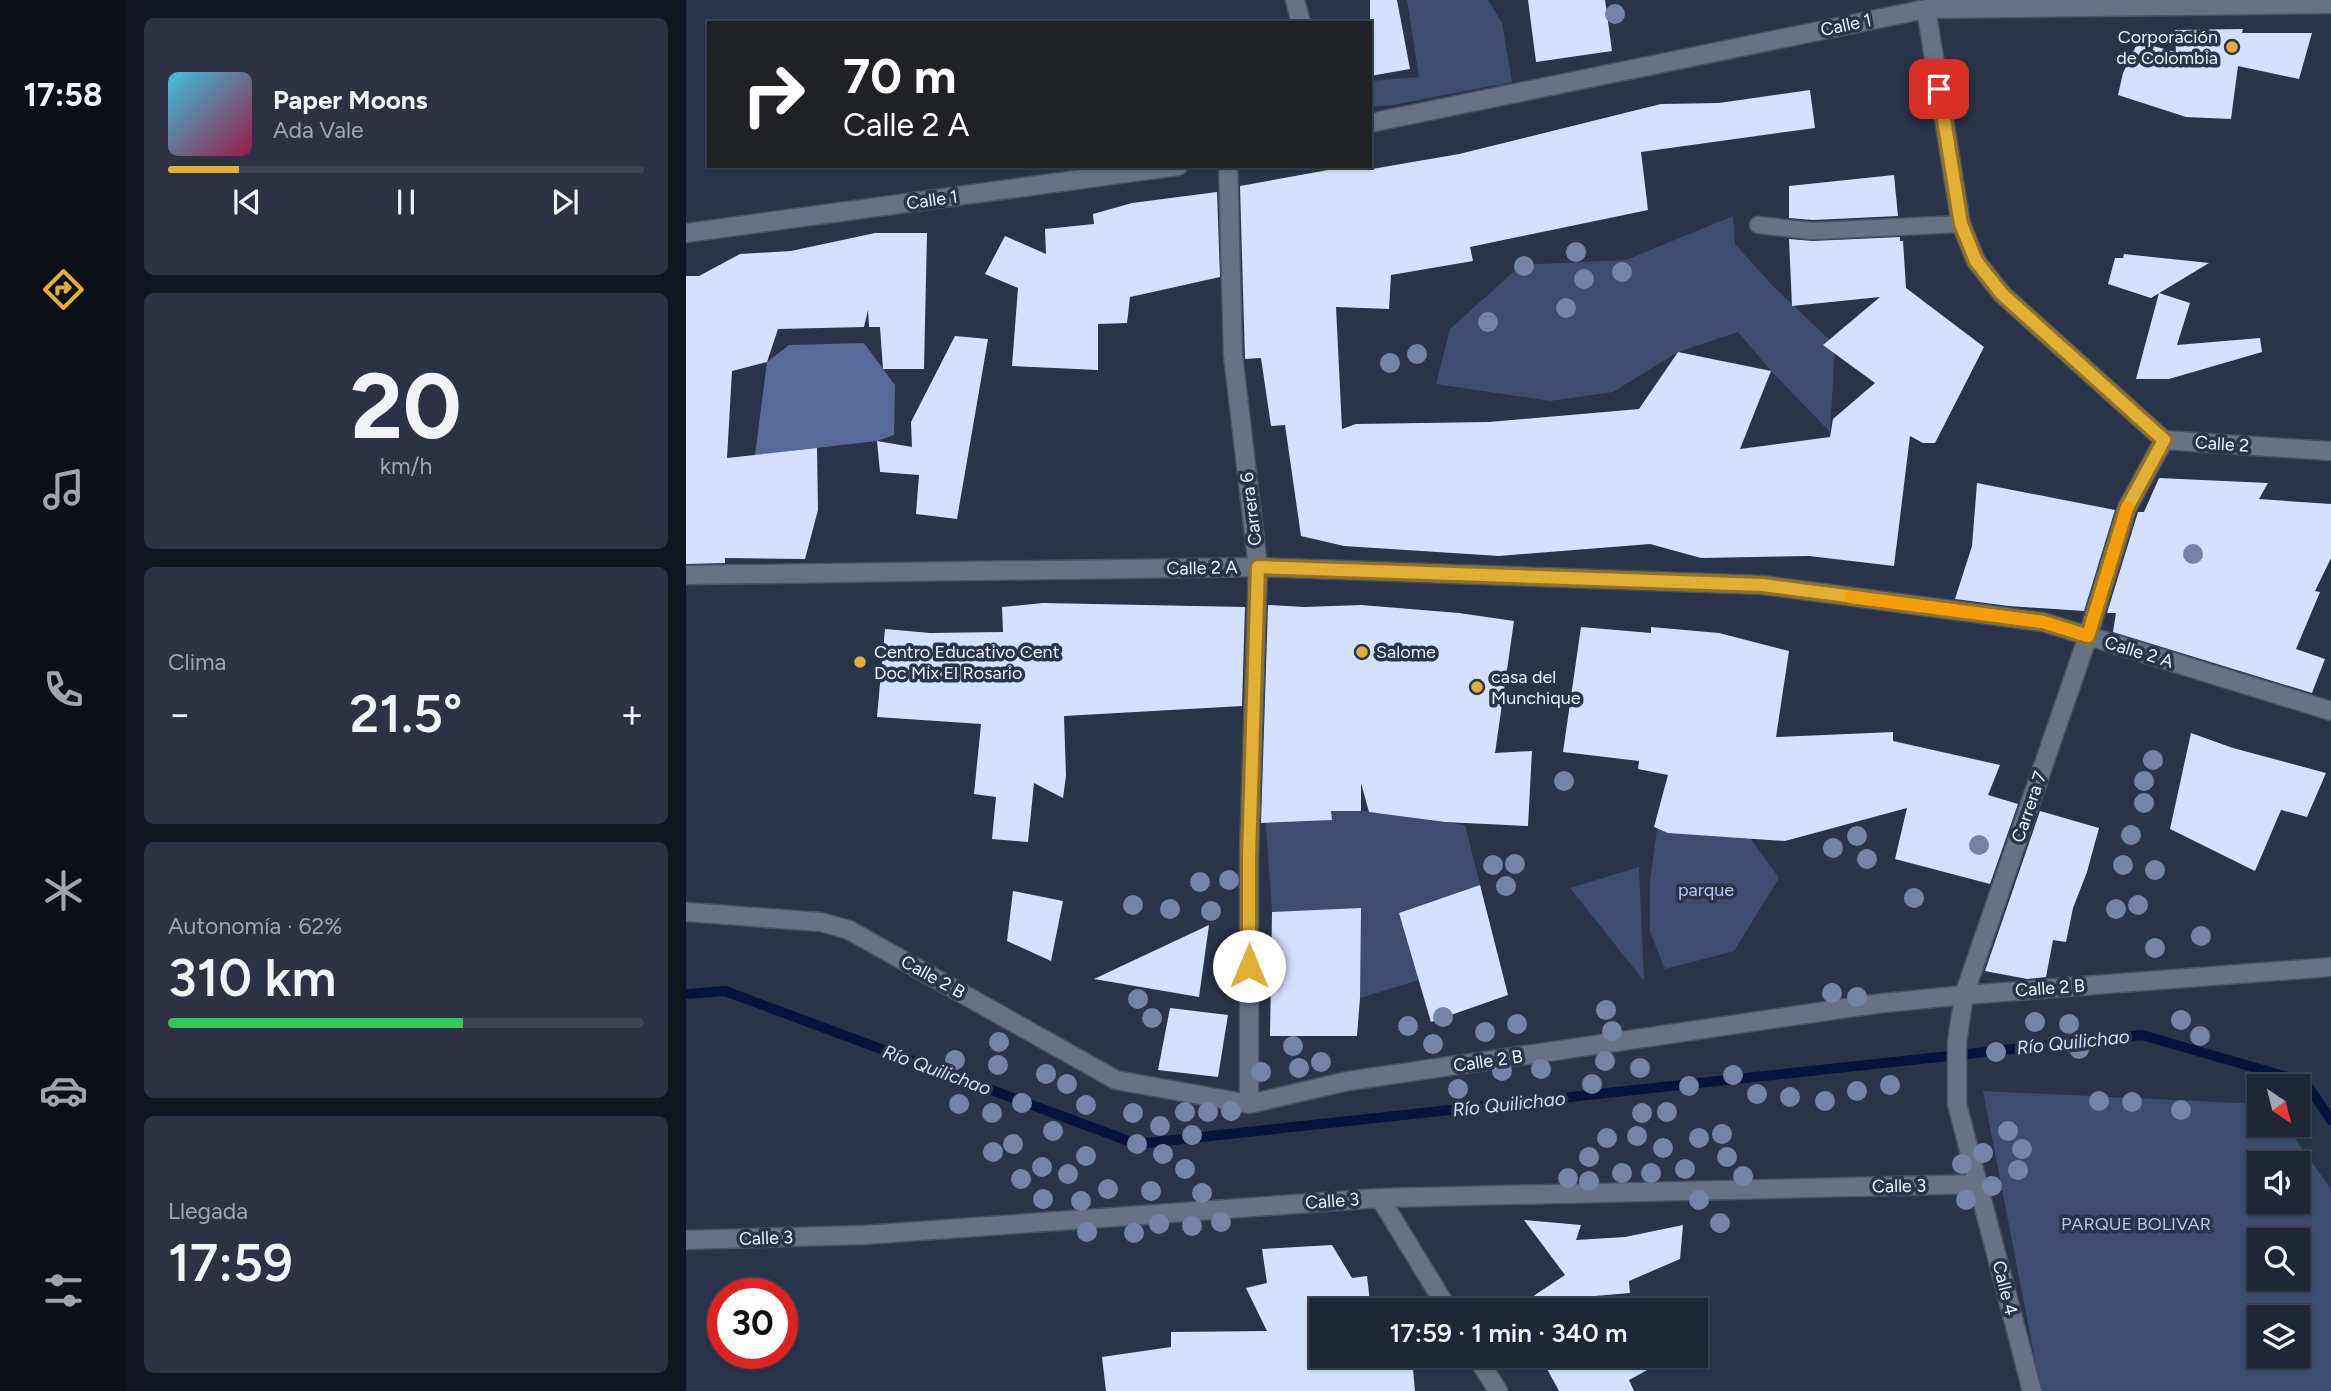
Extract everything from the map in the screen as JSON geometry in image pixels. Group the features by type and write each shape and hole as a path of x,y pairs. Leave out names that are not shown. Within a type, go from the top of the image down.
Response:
{"street":[{"path":"1295,0 1300,21"},
{"name":"Calle 1","path":"1372,123 1926,9 2331,4"},
{"path":"1926,9 1961,224 1976,261 2002,294 2164,440"},
{"name":"Calle 1","path":"686,233 1163,168"},
{"name":"Carrera 6","path":"1228,168 1233,355 1258,567 1249,856 1249,1104"},
{"name":"Calle 2","path":"2164,440 2331,451"},
{"name":"Carrera 7","path":"1979,1184 1958,1104 1958,1029 1964,995 2088,636 2127,508 2164,440"},
{"name":"Calle 2 A","path":"686,575 1258,567 1763,585 2043,622 2331,710"},
{"name":"Calle 2 B","path":"686,912 821,922 849,930 1116,1080 1249,1104 1348,1081 1875,1004 2331,967"},
{"name":"Calle 3","path":"686,1240 864,1235 1380,1198 1979,1184"},
{"name":"Calle 4","path":"1979,1184 2032,1391"},
{"path":"1380,1198 1440,1298"},
{"path":"1484,1368 1498,1391"}],"lane":[{"path":"1758,225 1813,231 1961,224"}],"green space":[{"path":"1407,0 1488,0 1502,23 1512,82 1372,107 1372,81 1419,77"},
{"path":"1733,216 1735,244 1773,286 1835,345 1830,432 1771,371 1738,332 1678,352 1613,392 1550,401 1436,384 1450,329 1521,265 1626,260"},
{"path":"1264,796 1330,811 1365,811 1465,825 1480,885 1399,913 1419,980 1360,998 1360,909 1272,912"},
{"name":"parque","path":"1657,829 1750,838 1779,878 1734,951 1665,969 1650,932 1650,881"},
{"path":"1639,867 1644,981 1570,888"},
{"name":"PARQUE BOLIVAR","path":"1983,1091 2247,1103 2247,1138 2294,1138 2304,1151 2247,1151 2247,1214 2310,1214 2310,1160 2331,1189 2331,1391 2041,1391"}],"shaded area":[{"path":"864,343 895,385 894,435 877,441 755,455 767,362 789,345"}],"building":[{"path":"1370,0 1397,0 1410,69 1372,76"},
{"path":"1528,0 1605,0 1612,51 1536,62"},
{"path":"2243,29 2242,33 2312,33 2299,79 2238,66 2231,119 2186,117 2118,95 2123,73 2138,42 2176,52 2175,30"},
{"path":"1810,90 1815,128 1641,152 1648,210 1470,247 1473,261 1391,275 1389,309 1336,307 1342,429 1356,424 1489,422 1639,409 1678,352 1771,371 1740,449 1830,437 1833,419 1875,383 1823,345 1880,297 1792,306 1789,239 1813,241 1900,237 1900,241 1903,241 1906,288 1984,347 1935,443 1923,443 1910,436 1894,566 1809,556 1701,558 1650,544 1499,556 1344,546 1301,536 1285,425 1271,426 1261,358 1245,359 1240,186 1339,168 1372,169 1459,154 1661,104 1719,103"},
{"path":"1894,175 1898,216 1813,220 1789,218 1789,186"},
{"path":"1217,192 1220,277 1130,297 1127,323 1098,324 1098,370 1012,366 1018,288 985,274 1005,236 1046,254 1045,229 1094,224 1093,214 1132,203"},
{"path":"875,233 927,233 924,369 883,369 880,327 869,327 868,310 864,327 778,329 767,362 732,371 727,458 817,448 818,510 805,559 725,558 725,563 686,564 686,276 699,276 740,254 791,251"},
{"path":"2124,254 2209,263 2151,298 2108,284 2115,258 2123,258"},
{"path":"2159,293 2190,303 2177,345 2260,338 2262,352 2169,379 2136,379"},
{"path":"955,336 988,339 957,519 916,514 919,475 880,472 877,441 912,447 911,422"},
{"path":"2159,478 2268,483 2259,499 2331,504 2331,558 2315,591 2320,592 2296,649 2325,659 2312,693 2113,632 2116,613 2107,613 2138,512 2144,512"},
{"path":"1977,483 2115,510 2084,611 1955,599 1972,546"},
{"path":"1043,603 1245,607 1242,706 1064,716 1066,776 1063,798 1034,783 1028,842 992,839 996,797 974,794 981,724 877,717 885,629 930,633 1003,632 1002,607"},
{"path":"1268,605 1361,605 1459,613 1514,621 1495,753 1532,751 1528,826 1445,822 1369,812 1361,783 1361,811 1331,811 1332,820 1261,823"},
{"path":"1581,627 1651,633 1651,627 1719,633 1789,651 1776,737 1893,732 1893,741 2000,765 1988,795 2018,804 1990,884 1895,859 1907,808 1785,841 1668,833 1654,827 1668,775 1638,769 1639,761 1563,752"},
{"path":"2191,733 2233,748 2326,773 2307,817 2281,810 2255,871 2170,829"},
{"path":"2040,811 2099,828 2087,872 2073,908 2066,942 2053,940 2046,977 2027,979 1985,971"},
{"path":"1480,885 1508,995 1431,1022 1399,913"},
{"path":"1013,891 1063,901 1051,961 1007,941"},
{"path":"1361,908 1357,1036 1270,1036 1272,912"},
{"path":"1209,925 1199,997 1094,979"},
{"path":"1170,1008 1228,1015 1218,1077 1158,1070"},
{"path":"1524,1220 1581,1225 1576,1240 1625,1237 1683,1225 1680,1259 1629,1281 1630,1293 1530,1298 1565,1275"},
{"path":"1332,1245 1352,1278 1367,1276 1370,1298 1309,1298 1309,1368 1413,1368 1415,1391 1106,1391 1102,1357 1171,1347 1171,1332 1267,1331 1246,1288 1267,1283 1262,1249"},
{"path":"1547,1368 1651,1368 1629,1380 1634,1391 1559,1391"}],"waterway":[{"name":"Río Quilichao","path":"686,994 725,991 1137,1144 2142,1035 2305,1082 2331,1120"}],"slow traffic":[{"path":"1850,597 2043,622 2088,636 2127,507"}],"place":[{"name":"Corporación de Colombia","path":"2232,47"},
{"name":"Salome","path":"1362,652"},
{"name":"Centro Educativo Cent Doc Mix El Rosario","path":"860,662"},
{"name":"casa del Munchique","path":"1477,687"}],"route":[{"path":"1249,966 1249,856 1258,567 1763,585 2043,622 2088,636 2127,508 2164,440 2002,294 1976,261 1961,224 1939,89"}]}
